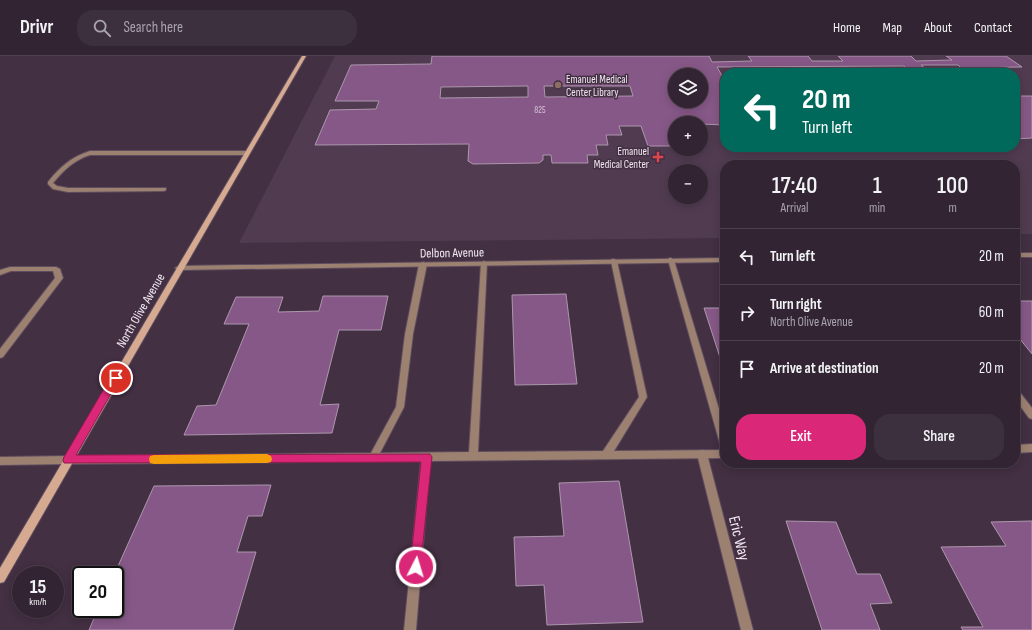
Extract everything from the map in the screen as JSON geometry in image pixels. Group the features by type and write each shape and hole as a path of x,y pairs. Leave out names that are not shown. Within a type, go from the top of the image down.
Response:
{"street":[{"name":"North Olive Avenue","path":"0,578 179,268 304,56"},
{"path":"164,189 68,190 55,188 50,183 69,162 76,157 90,153 247,153"},
{"path":"1020,255 1032,255"},
{"path":"671,260 720,427"},
{"name":"Delbon Avenue","path":"179,268 720,260"},
{"path":"606,455 643,397 614,261"},
{"path":"373,458 400,407 409,334 423,264"},
{"path":"473,457 484,264"},
{"path":"0,273 10,269 56,270 59,278 0,355"},
{"path":"1020,399 1032,415"},
{"path":"1020,449 1032,448"},
{"name":"Eric Way","path":"702,454 747,630"},
{"path":"0,460 720,454"},
{"path":"410,630 426,457"}],"shaded area":[{"name":"Emanuel Medical Center","path":"335,56 1032,56 1032,234 1020,234 1020,160 720,160 720,238 239,243"}],"building":[{"path":"432,56 709,56 712,62 752,61 748,56 808,56 812,61 843,61 838,56 911,56 916,61 952,60 946,56 1006,56 1022,67 961,68 958,65 921,65 925,68 906,68 904,66 717,67 720,72 720,125 708,124 708,116 668,116 668,146 648,146 641,126 619,126 622,135 606,135 608,145 596,145 598,155 587,155 588,163 552,163 551,155 543,155 543,160 539,163 473,164 468,161 469,144 315,145 330,110 376,109 379,101 335,101 351,65 431,64","holes":["528,86 528,97 440,98 441,87","544,86 630,86 633,96 545,97"]},
{"path":"1020,96 1032,96 1032,138 1020,139"},
{"path":"566,294 577,384 515,385 512,295"},
{"path":"323,296 388,296 381,330 339,330 320,405 339,404 332,433 184,435 197,406 216,405 249,324 224,324 236,297 283,297 278,312 319,311"},
{"path":"1020,301 1032,301 1032,354 1020,339"},
{"path":"704,308 720,308 720,358"},
{"path":"619,481 643,622 547,625 544,585 516,586 514,537 564,536 559,483"},
{"path":"271,485 262,516 248,516 237,552 256,552 233,630 89,630 94,618 124,618 124,566 118,566 154,486"},
{"path":"786,521 836,522 857,574 880,574 892,603 870,604 880,630 822,630"},
{"path":"1032,521 1032,630 963,630 961,627 983,627 941,547 1006,546 991,522"}],"slow traffic":[{"path":"154,459 267,459"}],"place":[{"name":"Emanuel Medical Center Library","path":"558,85"},
{"name":"Emanuel Medical Center","path":"658,157"}],"route":[{"path":"116,378 68,460 426,457 416,567"}]}
